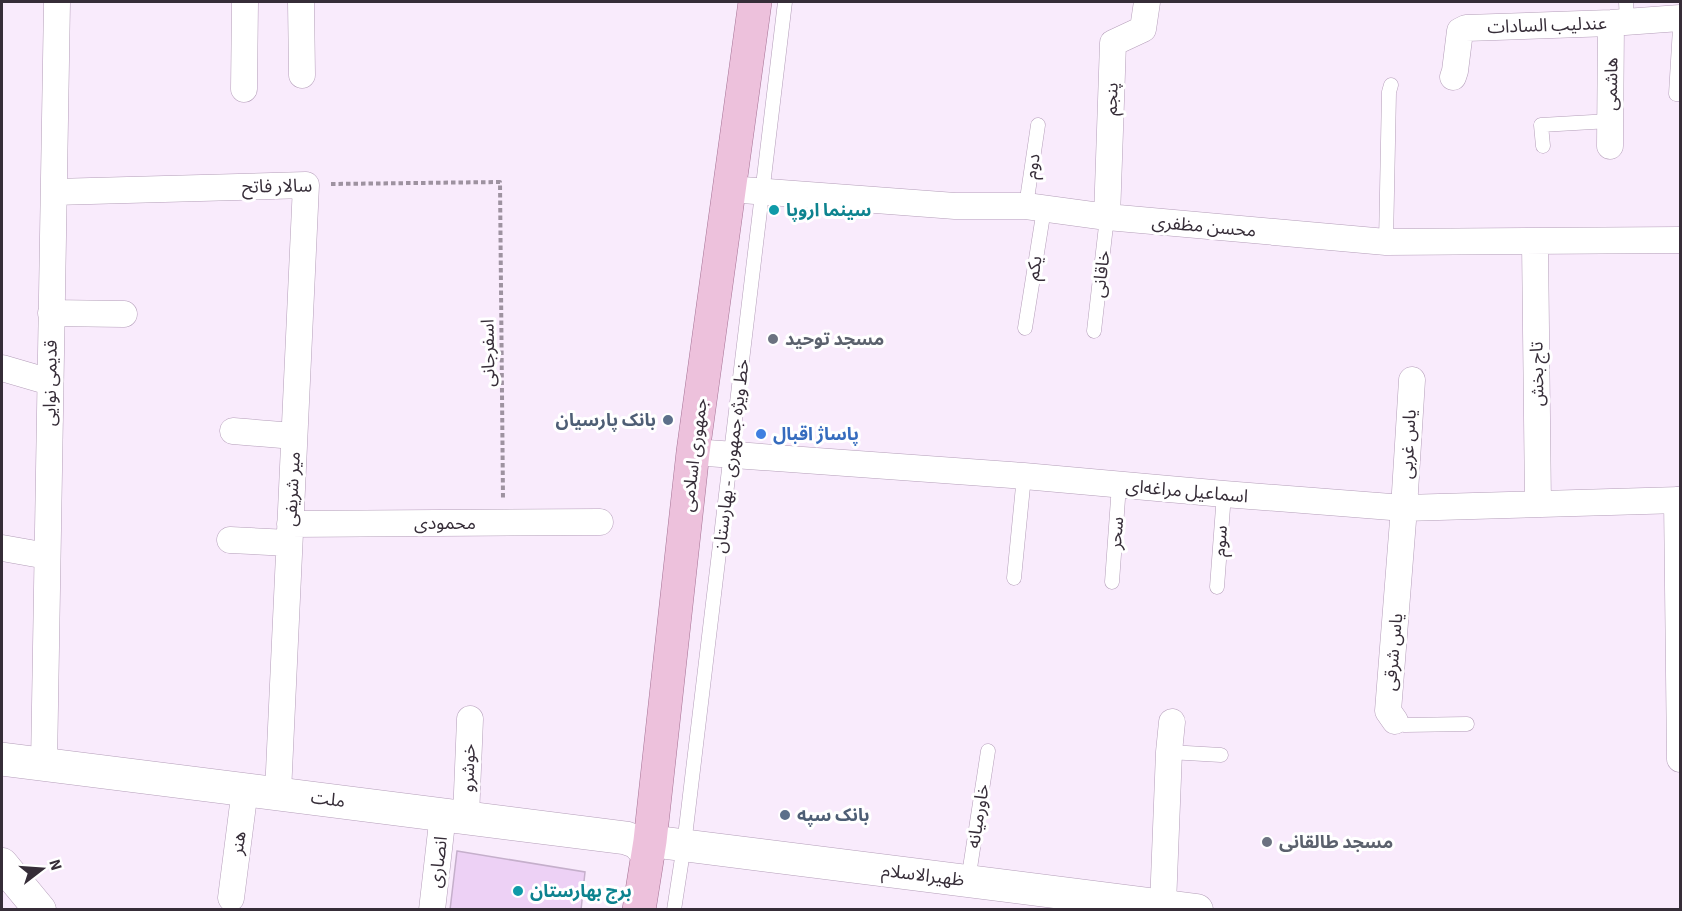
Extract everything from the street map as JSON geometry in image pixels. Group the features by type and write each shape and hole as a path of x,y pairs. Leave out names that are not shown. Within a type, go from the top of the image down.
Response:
{"main road":[{"name":"جمهوری اسلامی","path":"639,909 649,847 693,452 755,2"},
{"name":"ملت","path":"2,759 626,838 649,847"}],"street":[{"name":"قدیمی نوایی","path":"44,765 57,2"},
{"path":"244,89 245,2"},
{"path":"302,2 302,75"},
{"name":"پنجم","path":"1107,217 1113,43 1143,29 1147,2"},
{"name":"عندلیب السادات","path":"1453,76 1460,31 1467,28 1621,16 1680,18"},
{"name":"هاشمی","path":"1610,133 1621,16"},
{"name":"سالار فاتح","path":"54,192 306,185"},
{"name":"میر شریفی","path":"278,793 306,185"},
{"name":"محسن مظفری","path":"729,189 955,206 1035,207 1107,217 1386,242 1535,243 1680,240"},
{"name":"تاج بخش","path":"1535,243 1538,504"},
{"path":"51,314 124,314"},
{"path":"2,368 50,382"},
{"name":"یاس غربی","path":"1404,508 1412,380"},
{"path":"233,430 294,436"},
{"name":"اسماعیل مراغه‌ای","path":"693,452 1024,476 1404,508 1679,500"},
{"path":"1679,500 1680,759"},
{"name":"یاس شرقی","path":"1395,721 1388,711 1404,508"},
{"name":"محمودی","path":"230,540 290,534 503,523 600,522"},
{"path":"2,548 47,556"},
{"name":"خوشرو","path":"455,815 470,719"},
{"path":"1163,905 1172,722"},
{"name":"هنر","path":"231,898 245,789"},
{"name":"انصاری","path":"432,909 455,815"},
{"name":"ظهیرالاسلام","path":"649,847 684,845 968,881 1056,901 1163,905 1197,909"},
{"path":"2,864 40,909"}],"lane":[{"name":"خط ویژه جمهوری - بهارستان","path":"674,909 684,845 785,2"},
{"path":"1680,28 1676,94 1680,94"},
{"path":"1386,242 1391,85"},
{"name":"دوم","path":"1035,207 1038,125"},
{"path":"1543,146 1541,125 1610,133"},
{"name":"یکم","path":"1025,328 1035,207"},
{"name":"خاقانی","path":"1094,331 1107,217"},
{"path":"1014,578 1024,476"},
{"name":"سحر","path":"1112,582 1119,485"},
{"name":"سوم","path":"1217,587 1224,494"},
{"name":"یاس شرقی","path":"1395,721 1405,725 1467,724"},
{"name":"خاورمیانه","path":"968,881 988,751"},
{"path":"1169,752 1221,754"}],"path":[{"name":"سالار فاتح","path":"306,185 500,182"},
{"name":"اسفرجانی","path":"500,182 503,523"}],"building":[{"name":"برج بهارستان","path":"457,851 585,872 581,910 450,910"}],"place":[{"name":"سینما اروپا","path":"774,210"},
{"name":"مسجد توحید","path":"773,339"},
{"name":"بانک پارسیان","path":"668,420"},
{"name":"پاساژ اقبال","path":"761,434"},
{"name":"بانک سپه","path":"785,815"},
{"name":"مسجد طالقانی","path":"1267,842"},
{"name":"برج بهارستان","path":"518,891"}]}
